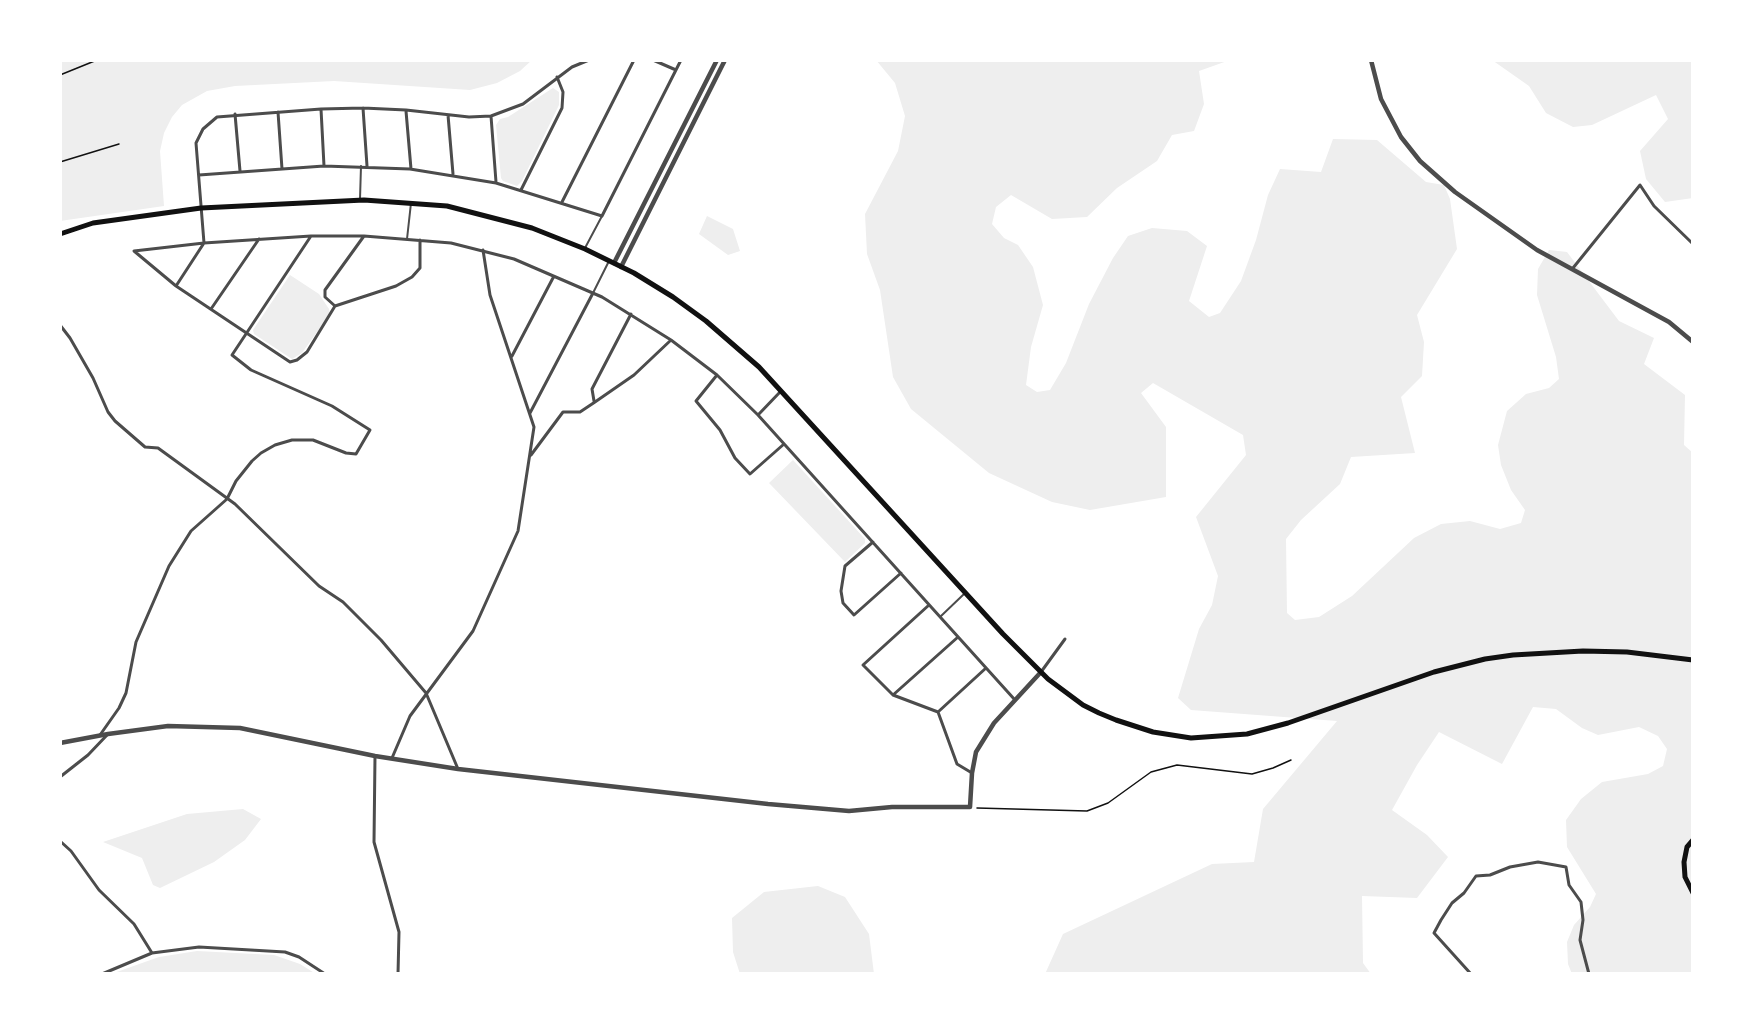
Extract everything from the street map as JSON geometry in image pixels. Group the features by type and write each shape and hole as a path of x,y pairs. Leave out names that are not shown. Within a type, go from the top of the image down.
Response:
{"main road":[{"path":"60,234 93,223 201,208 360,200 447,206 532,228 585,249 665,292 706,321 759,367 1041,672 1083,705 1116,720 1153,732 1191,738 1247,734 1418,677 1504,656 1538,652 1583,651 1627,652 1693,660"},
{"path":"1693,840 1687,847 1684,862 1685,877 1693,893"}],"street":[{"path":"176,285 204,243 196,143 203,129 217,117 235,114 363,108 469,117 490,116 523,104 572,67 589,60"},
{"path":"562,202 634,60"},
{"path":"654,60 677,70"},
{"path":"585,249 681,60"},
{"path":"530,414 717,60"},
{"path":"621,267 725,60"},
{"path":"1371,60 1381,99 1401,137 1420,161 1455,192 1537,250 1669,322 1693,342"},
{"path":"521,190 562,108 563,92 557,77"},
{"path":"363,108 368,166"},
{"path":"321,109 324,166"},
{"path":"406,110 411,169"},
{"path":"278,112 282,169"},
{"path":"235,114 240,171"},
{"path":"448,115 453,174"},
{"path":"490,116 496,183"},
{"path":"683,126 691,130"},
{"path":"198,174 324,166 411,169 453,174 496,183 602,216"},
{"path":"360,200 361,166"},
{"path":"1572,269 1640,185 1654,206 1693,244"},
{"path":"407,239 411,203"},
{"path":"420,240 420,268 412,277 396,286 335,306 307,352 297,360 290,362 176,285 134,251 204,243 311,236 364,236 420,240 451,243 514,259 593,293 671,340 717,375 758,415 1015,700"},
{"path":"100,735 119,708 126,693 136,642 169,566 191,531 227,499 236,481 252,461 275,445 292,440 314,440 346,453 356,454 370,430 351,416 251,370 231,356 311,236"},
{"path":"335,306 325,297 325,290 364,236"},
{"path":"211,309 259,239"},
{"path":"392,758 410,716 473,631 518,531 534,427 490,295 483,250"},
{"path":"512,356 554,276"},
{"path":"595,402 592,389 631,314"},
{"path":"60,326 70,338 93,378 108,412 115,421 145,447 158,448 227,499 319,586 343,602 381,640 426,693 458,769"},
{"path":"530,457 563,412 580,412 595,402 634,375 671,340"},
{"path":"717,375 696,401 720,430 735,458 750,474 784,444"},
{"path":"758,415 781,391"},
{"path":"533,435 535,440 542,440"},
{"path":"873,542 845,566 841,591 843,603 854,615 901,573"},
{"path":"940,617 966,593"},
{"path":"929,605 863,665 893,695 938,712 957,764 972,773"},
{"path":"893,695 958,637"},
{"path":"60,743 168,726 240,728 375,756 458,769 768,804 849,811 892,807 970,807 976,752 983,739 1041,672 1065,639"},
{"path":"938,712 986,668"},
{"path":"60,777 88,755 108,734"},
{"path":"375,756 374,842 399,932 398,974"},
{"path":"60,841 71,850 99,890 134,924 152,953"},
{"path":"1471,974 1434,933 1452,903 1464,893 1476,876 1490,875 1510,867 1538,862 1566,867 1569,885 1581,902 1583,920 1580,940 1589,974"},
{"path":"102,974 152,953 199,947 285,952 299,957 325,974"}],"path":[{"path":"60,75 97,60"},
{"path":"60,162 119,144"},
{"path":"970,807 1086,811 1108,803 1151,772 1177,765 1252,774 1291,760"}],"shaded area":[{"path":"60,60 532,60 520,71 497,83 470,90 334,81 235,86 207,91 182,105 172,117 164,133 160,151 164,206 60,221"},
{"path":"876,60 1230,60 1199,71 1204,104 1194,131 1172,135 1157,161 1117,188 1087,217 1052,219 1011,195 996,207 992,224 1004,238 1018,245 1033,267 1043,305 1031,347 1026,385 1037,392 1050,390 1066,363 1089,304 1113,258 1128,236 1152,228 1187,231 1207,246 1189,301 1209,317 1220,313 1241,281 1256,240 1268,195 1280,169 1321,172 1333,139 1377,140 1426,182 1444,185 1450,199 1457,249 1417,315 1424,342 1422,376 1401,397 1415,453 1351,457 1340,484 1301,520 1286,539 1287,613 1295,620 1319,617 1352,596 1414,538 1441,524 1470,521 1500,529 1521,523 1525,510 1511,490 1501,465 1498,445 1507,411 1526,394 1549,388 1559,379 1556,357 1537,295 1538,269 1549,250 1567,252 1619,321 1654,338 1644,364 1685,395 1684,445 1693,453 1693,974 1572,974 1568,964 1567,942 1574,925 1590,907 1596,894 1567,847 1566,820 1581,799 1602,782 1648,774 1663,766 1667,749 1658,736 1639,727 1598,735 1582,728 1556,709 1533,707 1502,764 1439,732 1417,765 1392,810 1427,835 1448,857 1417,898 1362,896 1363,963 1371,974 1045,974 1063,934 1212,864 1254,862 1263,809 1337,721 1191,710 1178,698 1199,629 1212,605 1218,576 1196,517 1246,455 1243,435 1153,383 1141,393 1166,427 1166,497 1090,510 1052,502 989,473 911,409 893,377 880,290 867,254 865,214 898,151 905,116 895,83"},
{"path":"1492,60 1693,60 1693,198 1665,202 1646,179 1640,151 1668,119 1656,95 1592,125 1573,127 1546,113 1529,86"},
{"path":"553,88 559,92 559,105 522,181 517,186 503,181 496,125 500,119 508,117"},
{"path":"707,216 733,229 740,251 728,255 699,234"},
{"path":"290,275 319,294 330,314 302,353 292,359 254,334 253,330"},
{"path":"793,460 865,539 865,543 845,562 769,483"},
{"path":"243,809 261,819 245,840 214,862 160,888 153,885 142,858 103,842 187,814"},
{"path":"818,886 845,897 869,934 874,974 740,974 733,952 732,918 764,892"},
{"path":"197,951 274,955 300,964 316,974 111,974 159,957"}]}
